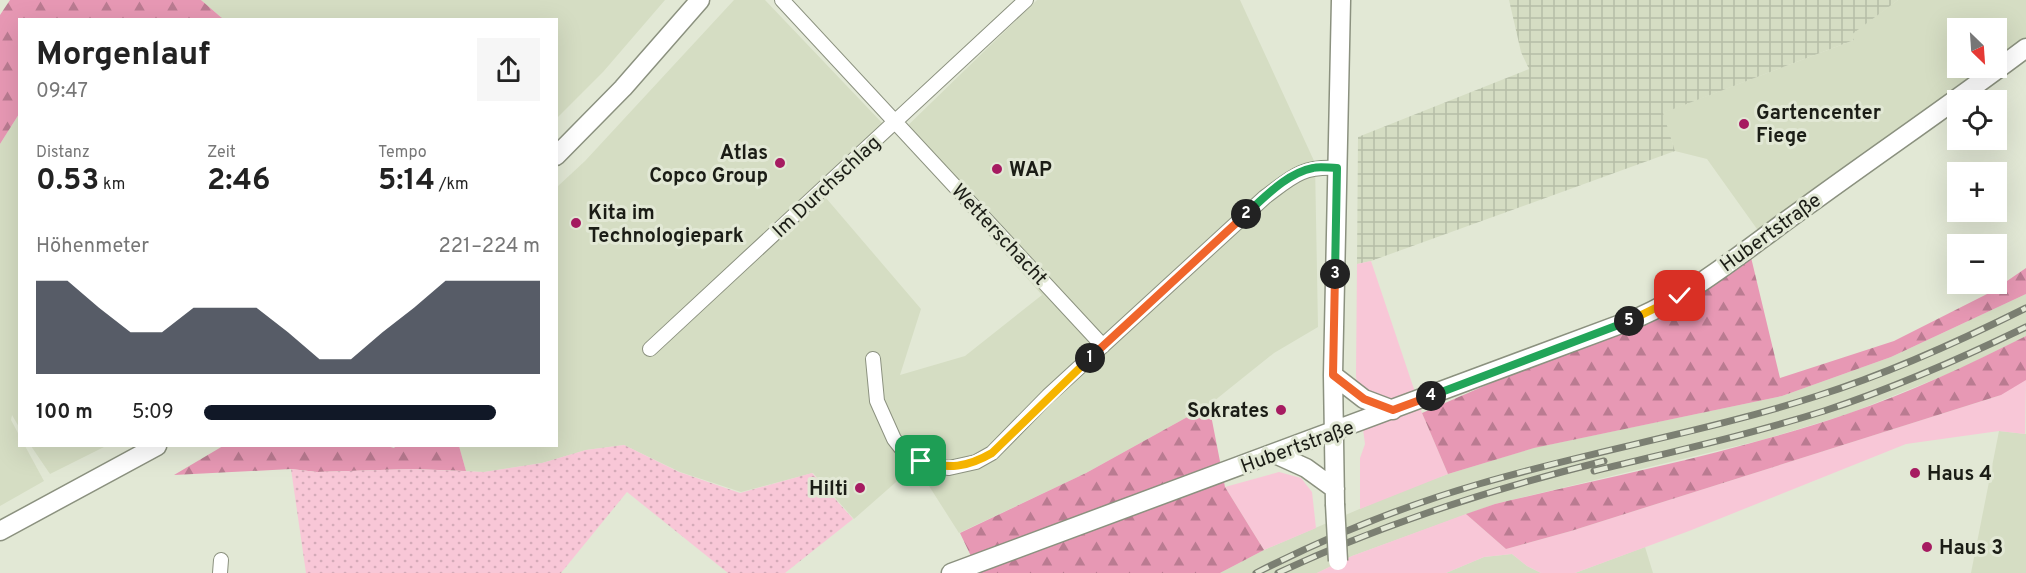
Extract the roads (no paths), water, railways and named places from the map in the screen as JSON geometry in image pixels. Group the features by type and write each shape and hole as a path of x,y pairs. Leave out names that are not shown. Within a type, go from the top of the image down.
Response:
{"street":[{"path":"558,154 623,88 700,0"},
{"name":"Wetterschacht","path":"782,0 1103,346"},
{"path":"896,122 1026,0"},
{"path":"1339,573 1333,375 1341,0"},
{"name":"Hubertstraße","path":"951,573 1637,318 1680,296 2026,48"},
{"name":"Im Durchschlag","path":"650,349 896,122"},
{"path":"873,359 877,401 894,439 905,453 935,466 949,468 976,462 992,453 1048,396 1265,197 1294,175 1313,168 1337,168"},
{"path":"1333,375 1364,399 1393,410"},
{"path":"0,531 155,447"},
{"path":"1275,454 1306,468 1335,497"}],"railway":[{"path":"1256,573 1366,523 1422,502 1521,472 1775,409 1844,387 1923,356 2026,308"},
{"path":"1594,471 1738,436 1824,411 1876,393 2026,327"},
{"path":"1278,573 1397,523 1520,483 1604,461"}],"place":[{"name":"Gartencenter Fiege","path":"1744,124"},
{"name":"Atlas Copco Group","path":"780,163"},
{"name":"WAP","path":"997,169"},
{"name":"Kita im Technologiepark","path":"576,223"},
{"name":"Sokrates","path":"1281,410"},
{"name":"Haus 4","path":"1915,473"},
{"name":"Hilti","path":"860,488"},
{"name":"Haus 3","path":"1927,547"}]}
